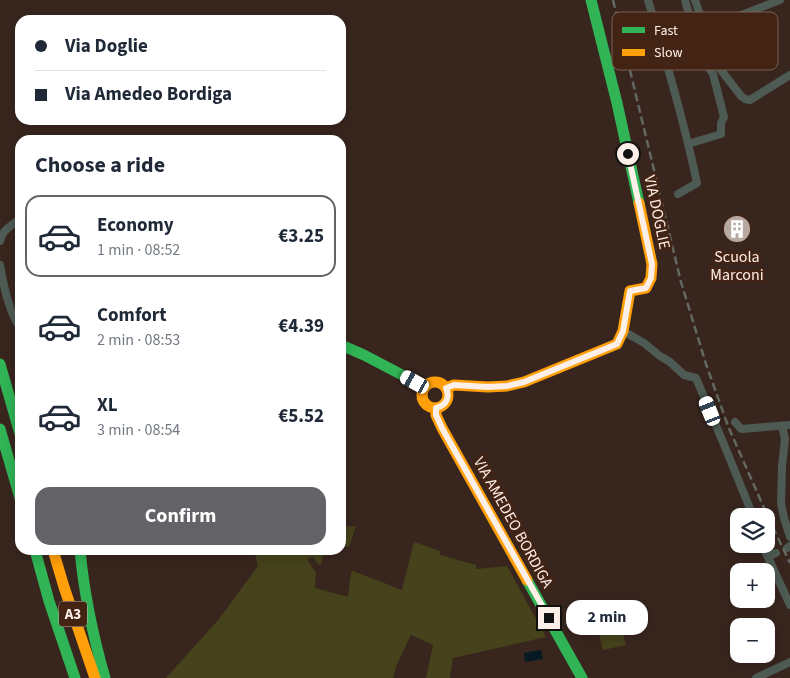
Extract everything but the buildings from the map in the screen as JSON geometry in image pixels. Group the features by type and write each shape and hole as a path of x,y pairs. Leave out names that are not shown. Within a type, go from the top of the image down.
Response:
{"main road":[{"name":"VIA DOGLIE","path":"591,0 617,103 652,264 651,278 646,288 630,291 623,331"},
{"path":"446,388 454,385 507,386 524,382 617,344 623,331"},
{"path":"346,347 424,387"},
{"path":"0,364 15,416"},
{"path":"438,382 446,388 448,397 442,406 436,408 428,406 424,402 422,392 428,384 438,382"},
{"name":"VIA AMEDEO BORDIGA","path":"436,408 436,415 442,428 582,678"},
{"path":"0,429 15,481"},
{"name":"A3","path":"36,555 75,678"},
{"name":"A3","path":"54,555 69,604 95,678"},
{"path":"80,555 82,578 92,632 105,678"}],"street":[{"path":"648,0 652,12"},
{"path":"695,0 699,12"},
{"path":"749,12 780,0"},
{"path":"669,70 697,183 678,194"},
{"path":"688,144 720,134 721,123 724,117 713,74 710,70"},
{"path":"721,70 741,96 750,100 790,75"},
{"path":"0,241 1,235 15,223"},
{"path":"0,265 15,319"},
{"path":"623,331 644,343 684,375 696,378 750,508"},
{"path":"735,422 741,428 786,425 781,503 790,537"},
{"path":"766,553 790,604"},
{"path":"768,557 776,553"},
{"path":"756,678 790,662"}],"shaded area":[{"path":"356,526 349,547 346,547 346,527"},
{"path":"414,542 440,551 440,555 476,565 476,569 507,566 546,637 453,658 450,678 426,678 433,645 411,635 397,664 393,678 166,678 219,619 258,566 255,555 323,555 321,565 313,557 307,559 316,571 315,588 348,597 351,573 353,571 402,590"},
{"path":"616,603 626,645 603,650 592,608"}],"water":[{"path":"541,650 543,659 525,662 524,653"}],"railway":[{"path":"613,0 616,12"},
{"path":"630,70 681,282 706,364 728,426 790,563"}],"traffic: fast":[{"path":"591,0 617,103 639,203"},
{"path":"346,347 425,387"},
{"path":"0,364 15,416"},
{"path":"0,429 15,481"},
{"path":"36,555 49,601 75,678"},
{"path":"81,555 90,615 105,678"},
{"path":"527,580 582,678"}],"traffic: slow":[{"path":"446,388 454,385 507,386 524,382 617,344 623,331 630,291 646,288 651,278 652,264 639,203"},
{"path":"435,382 444,386 448,395 444,404 435,408 426,404 422,395 426,386 435,382"},
{"path":"436,408 436,415 442,428 527,580"},
{"path":"54,555 95,678"}],"place":[{"name":"Scuola Marconi","path":"737,229"}],"route":[{"path":"549,618 442,428 436,415 436,408 446,402 448,393 446,388 454,385 488,387 507,386 524,382 617,344 623,331 630,291 646,288 651,278 652,264 628,154"}]}
